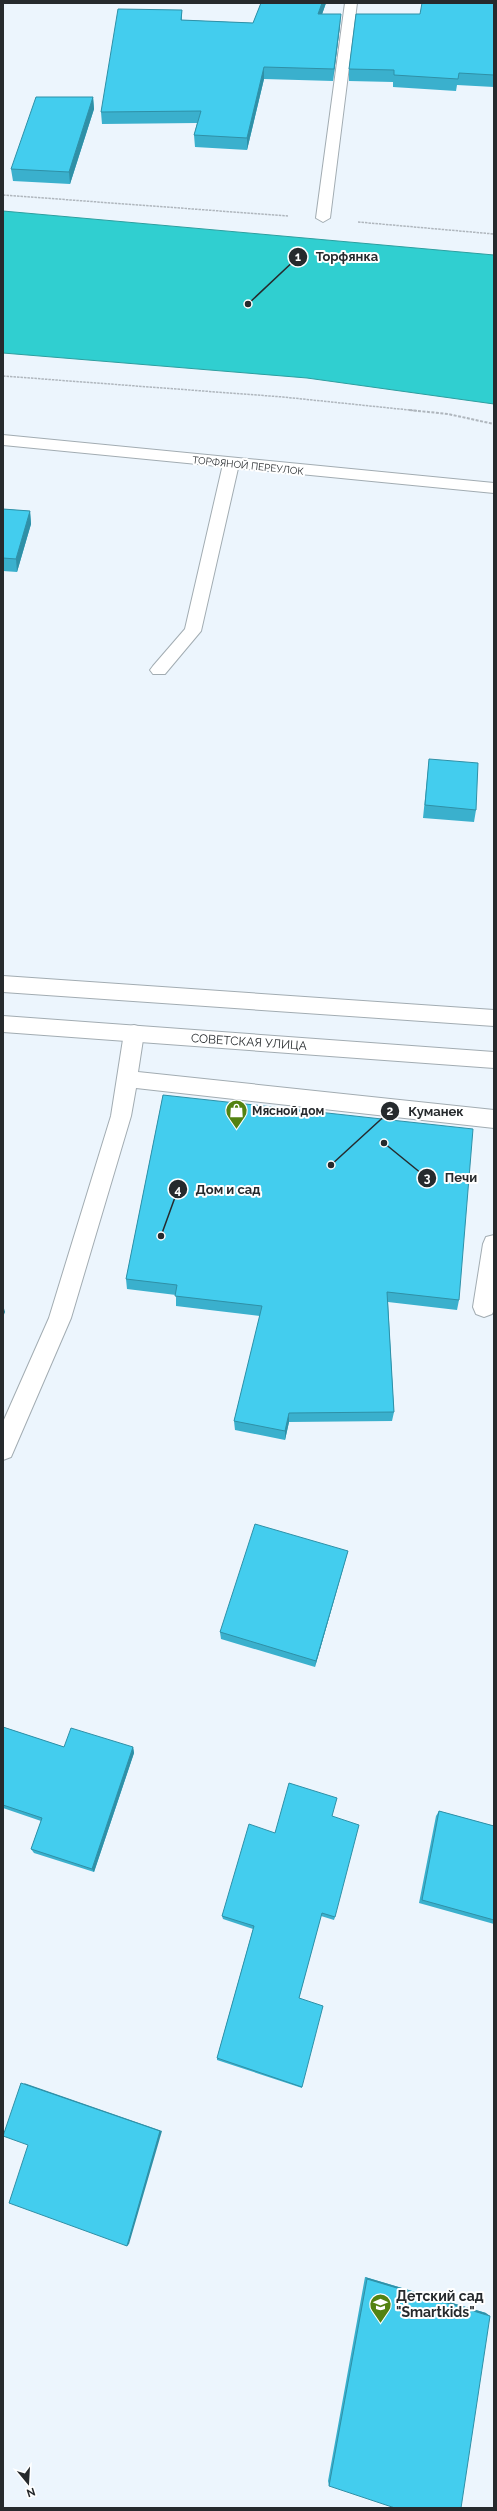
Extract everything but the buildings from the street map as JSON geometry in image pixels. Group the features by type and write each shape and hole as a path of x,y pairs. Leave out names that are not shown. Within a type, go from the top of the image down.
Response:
{"main road":[{"path":"323,218 351,3"},
{"name":"ТОРФЯНОЙ ПЕРЕУЛОК","path":"3,440 231,464 494,488"},
{"path":"159,670 192,631 231,464"},
{"path":"3,984 494,1018"},
{"name":"СОВЕТСКАЯ УЛИЦА","path":"3,1024 494,1060"},
{"path":"3,1449 60,1318 121,1116 134,1033"},
{"path":"127,1079 494,1119"},
{"path":"484,1307 494,1244"}],"path":[{"path":"3,195 323,218 494,234"},
{"path":"3,376 283,397 448,414 494,424"}],"water":[{"path":"3,211 494,255 494,404 307,378 3,353"}],"place":[{"name":"Торфянка","path":"248,304"},
{"name":"Мясной дом","path":"236,1130"},
{"name":"Печи","path":"384,1143"},
{"name":"Куманек","path":"331,1165"},
{"name":"Дом и сад","path":"161,1236"},
{"name":"Детский сад \"Smartkids\"","path":"380,2324"}]}
